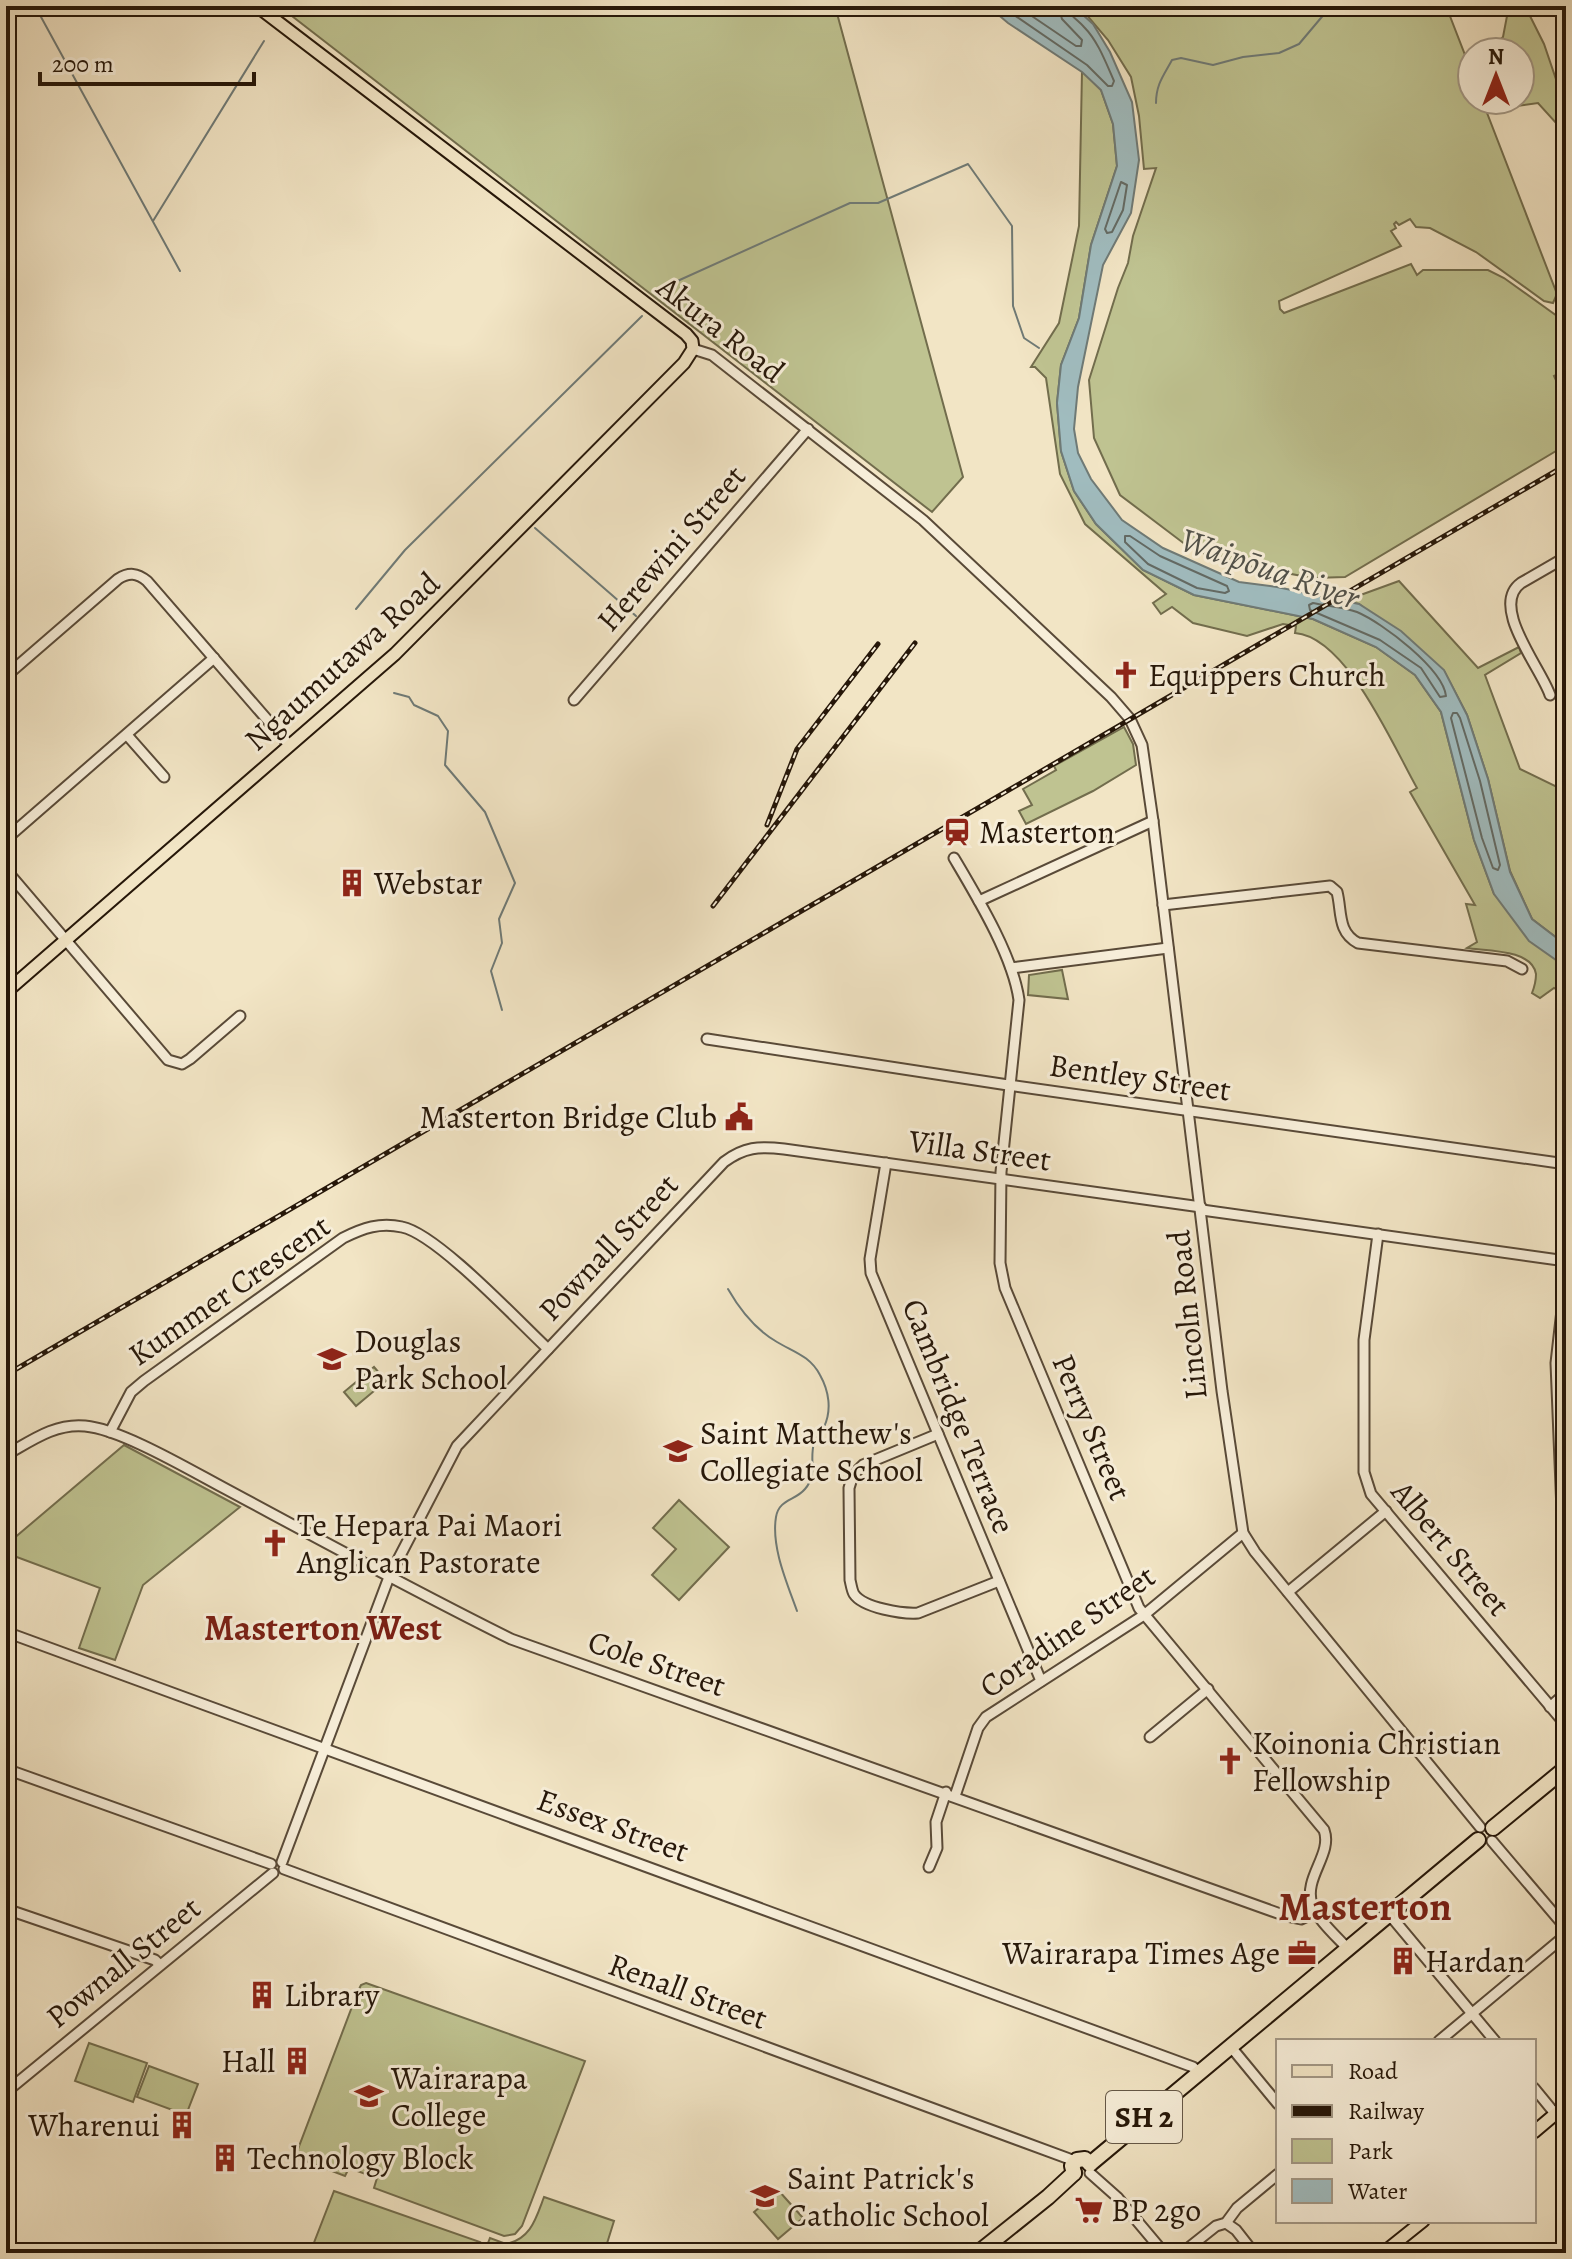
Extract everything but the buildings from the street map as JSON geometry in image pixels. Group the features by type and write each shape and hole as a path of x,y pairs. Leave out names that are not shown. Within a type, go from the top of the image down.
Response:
{"highway":[{"name":"SH 2","path":"978,2253 1566,1768"}],"main road":[{"name":"Akura Road","path":"257,6 686,334 692,341 693,349"},
{"name":"Ngaumutawa Road","path":"6,992 418,632 684,363 693,349"},
{"path":"1536,2130 1566,2105"},
{"path":"1383,2253 1420,2223"}],"street":[{"name":"Akura Road","path":"693,349 712,355 947,541 1111,697 1130,719"},
{"name":"Herewini Street","path":"574,700 808,429"},
{"path":"1550,695 1513,624 1511,596 1521,583 1566,557"},
{"path":"6,676 118,579 128,574 138,575 147,581 290,746"},
{"path":"6,839 214,658"},
{"name":"Lincoln Road","path":"1130,719 1142,745 1153,821 1222,1391 1243,1533 1288,1592 1566,1928"},
{"path":"127,735 164,777"},
{"path":"979,901 1153,821"},
{"name":"Perry Street","path":"954,858 979,901 1011,968 1019,1000 1008,1085 1001,1179 1000,1263 1005,1288 1144,1615 1324,1830 1326,1841 1310,1892 1316,1912"},
{"path":"6,870 168,1060 182,1064 240,1016"},
{"path":"1163,905 1330,886 1337,892 1344,931 1358,943 1507,961 1522,969"},
{"path":"1011,968 1168,948"},
{"name":"Bentley Street","path":"707,1039 1566,1164"},
{"name":"Villa Street","path":"751,1147 1001,1179 1566,1261"},
{"name":"Pownall Street","path":"283,1866 389,1577 457,1446 724,1162 751,1147"},
{"name":"Cambridge Terrace","path":"886,1163 870,1259 871,1273 1041,1681"},
{"name":"Kummer Crescent","path":"110,1432 131,1392 144,1381 343,1238 365,1227 391,1225 422,1234 548,1349"},
{"name":"Albert Street","path":"1378,1234 1364,1340 1364,1472 1371,1494 1566,1725"},
{"path":"1566,1275 1556,1363 1566,1609"},
{"name":"Cole Street","path":"6,1455 53,1429 69,1425 97,1427 159,1454 511,1639 1286,1916 1301,1919 1316,1912"},
{"path":"938,1434 863,1465 853,1475 849,1488 850,1580 853,1593 861,1602 906,1614 918,1613 999,1581"},
{"path":"1288,1592 1386,1511"},
{"name":"Coradine Street","path":"929,1867 937,1845 937,1817 986,1717 1144,1615 1243,1533"},
{"name":"Essex Street","path":"6,1632 1178,2061 1199,2073"},
{"path":"1150,1737 1208,1689"},
{"path":"1550,1707 1566,1693"},
{"path":"6,1769 272,1869 276,1860 283,1866"},
{"name":"Renall Street","path":"283,1866 1082,2168 1117,2197 1164,2253"},
{"name":"Pownall Street","path":"6,2092 272,1869"},
{"path":"6,1909 155,1960 160,1965"},
{"path":"1316,1912 1347,1948"},
{"path":"1389,1914 1493,2039"},
{"path":"1441,2039 1566,1935"},
{"path":"1231,2047 1276,2102"},
{"path":"1536,2090 1566,2127"},
{"path":"1182,2253 1216,2226 1226,2223 1237,2208 1276,2176"},
{"path":"1226,2223 1236,2230 1254,2253"}],"green space":[{"path":"279,6 835,6 963,477 932,512"},
{"path":"1079,6 1446,6 1458,36 1456,116 1488,116 1557,294 1553,303 1544,301 1476,252 1430,228 1416,227 1410,219 1399,225 1396,222 1396,228 1391,231 1401,246 1279,301 1280,309 1284,313 1411,264 1417,275 1423,270 1488,270 1504,278 1566,325 1566,370 1554,376 1561,391 1558,395 1566,391 1566,445 1345,577 1313,578 1220,561 1186,545 1120,495 1094,438 1089,380 1156,168 1144,169 1139,116 1131,77 1108,40"},
{"path":"1518,6 1525,6 1544,44 1560,91 1566,97 1566,134 1536,103 1536,36 1503,36 1507,16"},
{"path":"1082,71 1101,90 1113,124 1117,166 1091,245 1079,318 1061,365 1057,403 1061,451 1074,491 1096,524 1143,570 1194,595 1313,619 1376,647 1415,675 1441,712 1474,840 1494,894 1566,967 1566,995 1554,988 1540,998 1532,993 1536,974 1526,960 1496,951 1467,948 1477,942 1466,904 1475,905 1410,792 1417,788 1382,722 1333,653 1314,639 1295,633 1296,626 1283,624 1247,636 1193,623 1172,607 1161,614 1153,603 1166,594 1085,524 1060,474 1046,378 1031,367 1059,323 1079,226"},
{"path":"1399,581 1478,668 1519,647 1521,653 1485,675 1520,769 1559,788 1566,774 1566,945 1532,919 1510,871 1488,779 1467,715 1444,671 1359,604 1344,601"},
{"path":"1124,727 1133,744 1136,765 1093,791 1026,824 1019,811 1032,805 1023,789 1056,770 1054,766"},
{"path":"1062,970 1068,999 1028,995 1029,975"},
{"path":"374,1367 386,1381 356,1406 344,1392"},
{"path":"124,1445 240,1507 143,1585 115,1660 79,1648 100,1588 6,1553 6,1545"},
{"path":"679,1500 729,1547 679,1600 652,1575 676,1549 653,1528"},
{"path":"366,1983 585,2061 522,2226 515,2234 504,2236 374,2188 377,2178 349,2168 345,2176 295,2157 358,1991"},
{"path":"89,2043 147,2063 133,2102 75,2081"},
{"path":"149,2066 198,2084 186,2115 137,2097"},
{"path":"334,2191 480,2242 475,2253 310,2253"},
{"path":"779,2191 803,2218 778,2239 754,2212"},
{"path":"544,2197 614,2221 604,2253 484,2253 490,2238 506,2244 521,2238 535,2220"}],"water":[{"path":"988,6 1073,6 1093,24 1110,52 1132,102 1139,160 1131,213 1103,265 1078,387 1074,429 1078,453 1091,479 1122,520 1163,548 1239,582 1359,604 1401,631 1444,670 1467,715 1488,779 1510,872 1532,919 1566,945 1566,967 1529,941 1494,894 1474,840 1441,712 1415,675 1376,647 1313,619 1194,595 1143,570 1096,524 1074,491 1061,451 1057,403 1061,365 1079,318 1091,245 1117,166 1113,124 1101,90 1082,72 1008,23"}],"waterway":[{"path":"35,6 180,271"},
{"path":"1156,103 1159,85 1172,60 1181,58 1213,65 1243,57 1279,53 1299,44 1331,6"},
{"path":"153,221 264,41"},
{"path":"659,293 673,283 850,203 878,203 968,164 1012,226 1013,306 1024,338 1039,348"},
{"path":"356,609 405,550 642,316"},
{"path":"535,528 636,616"},
{"path":"394,693 409,697 414,705 438,716 448,731 445,765 485,812 515,883 499,919 502,943 491,971 502,1010"},
{"path":"728,1289 755,1325 811,1363 826,1387 828,1414 814,1443 809,1483 801,1493 780,1507 776,1517 778,1553 797,1611"}],"railway":[{"path":"6,1375 1566,465"},
{"path":"713,906 915,643"},
{"path":"767,825 797,749 878,644"}],"place":[{"name":"Equippers Church","path":"1126,675"},
{"name":"Masterton","path":"957,832"},
{"name":"Webstar","path":"352,883"},
{"name":"Masterton Bridge Club","path":"739,1117"},
{"name":"Douglas Park School","path":"332,1359"},
{"name":"Saint Matthew's Collegiate School","path":"678,1451"},
{"name":"Te Hepara Pai Maori Anglican Pastorate","path":"275,1543"},
{"name":"Koinonia Christian Fellowship","path":"1230,1761"},
{"name":"Wairarapa Times Age","path":"1302,1953"},
{"name":"Hardan","path":"1403,1961"},
{"name":"Library","path":"262,1995"},
{"name":"Hall","path":"297,2061"},
{"name":"Wairarapa College","path":"369,2096"},
{"name":"Wharenui","path":"182,2125"},
{"name":"Technology Block","path":"225,2158"},
{"name":"Saint Patrick's Catholic School","path":"765,2196"},
{"name":"BP 2go","path":"1089,2210"}],"district":[{"name":"Masterton West","path":"323,1627"},
{"name":"Masterton","path":"1365,1906"}],"water label":[{"name":"Waipōua River","path":"1270,568"}]}
